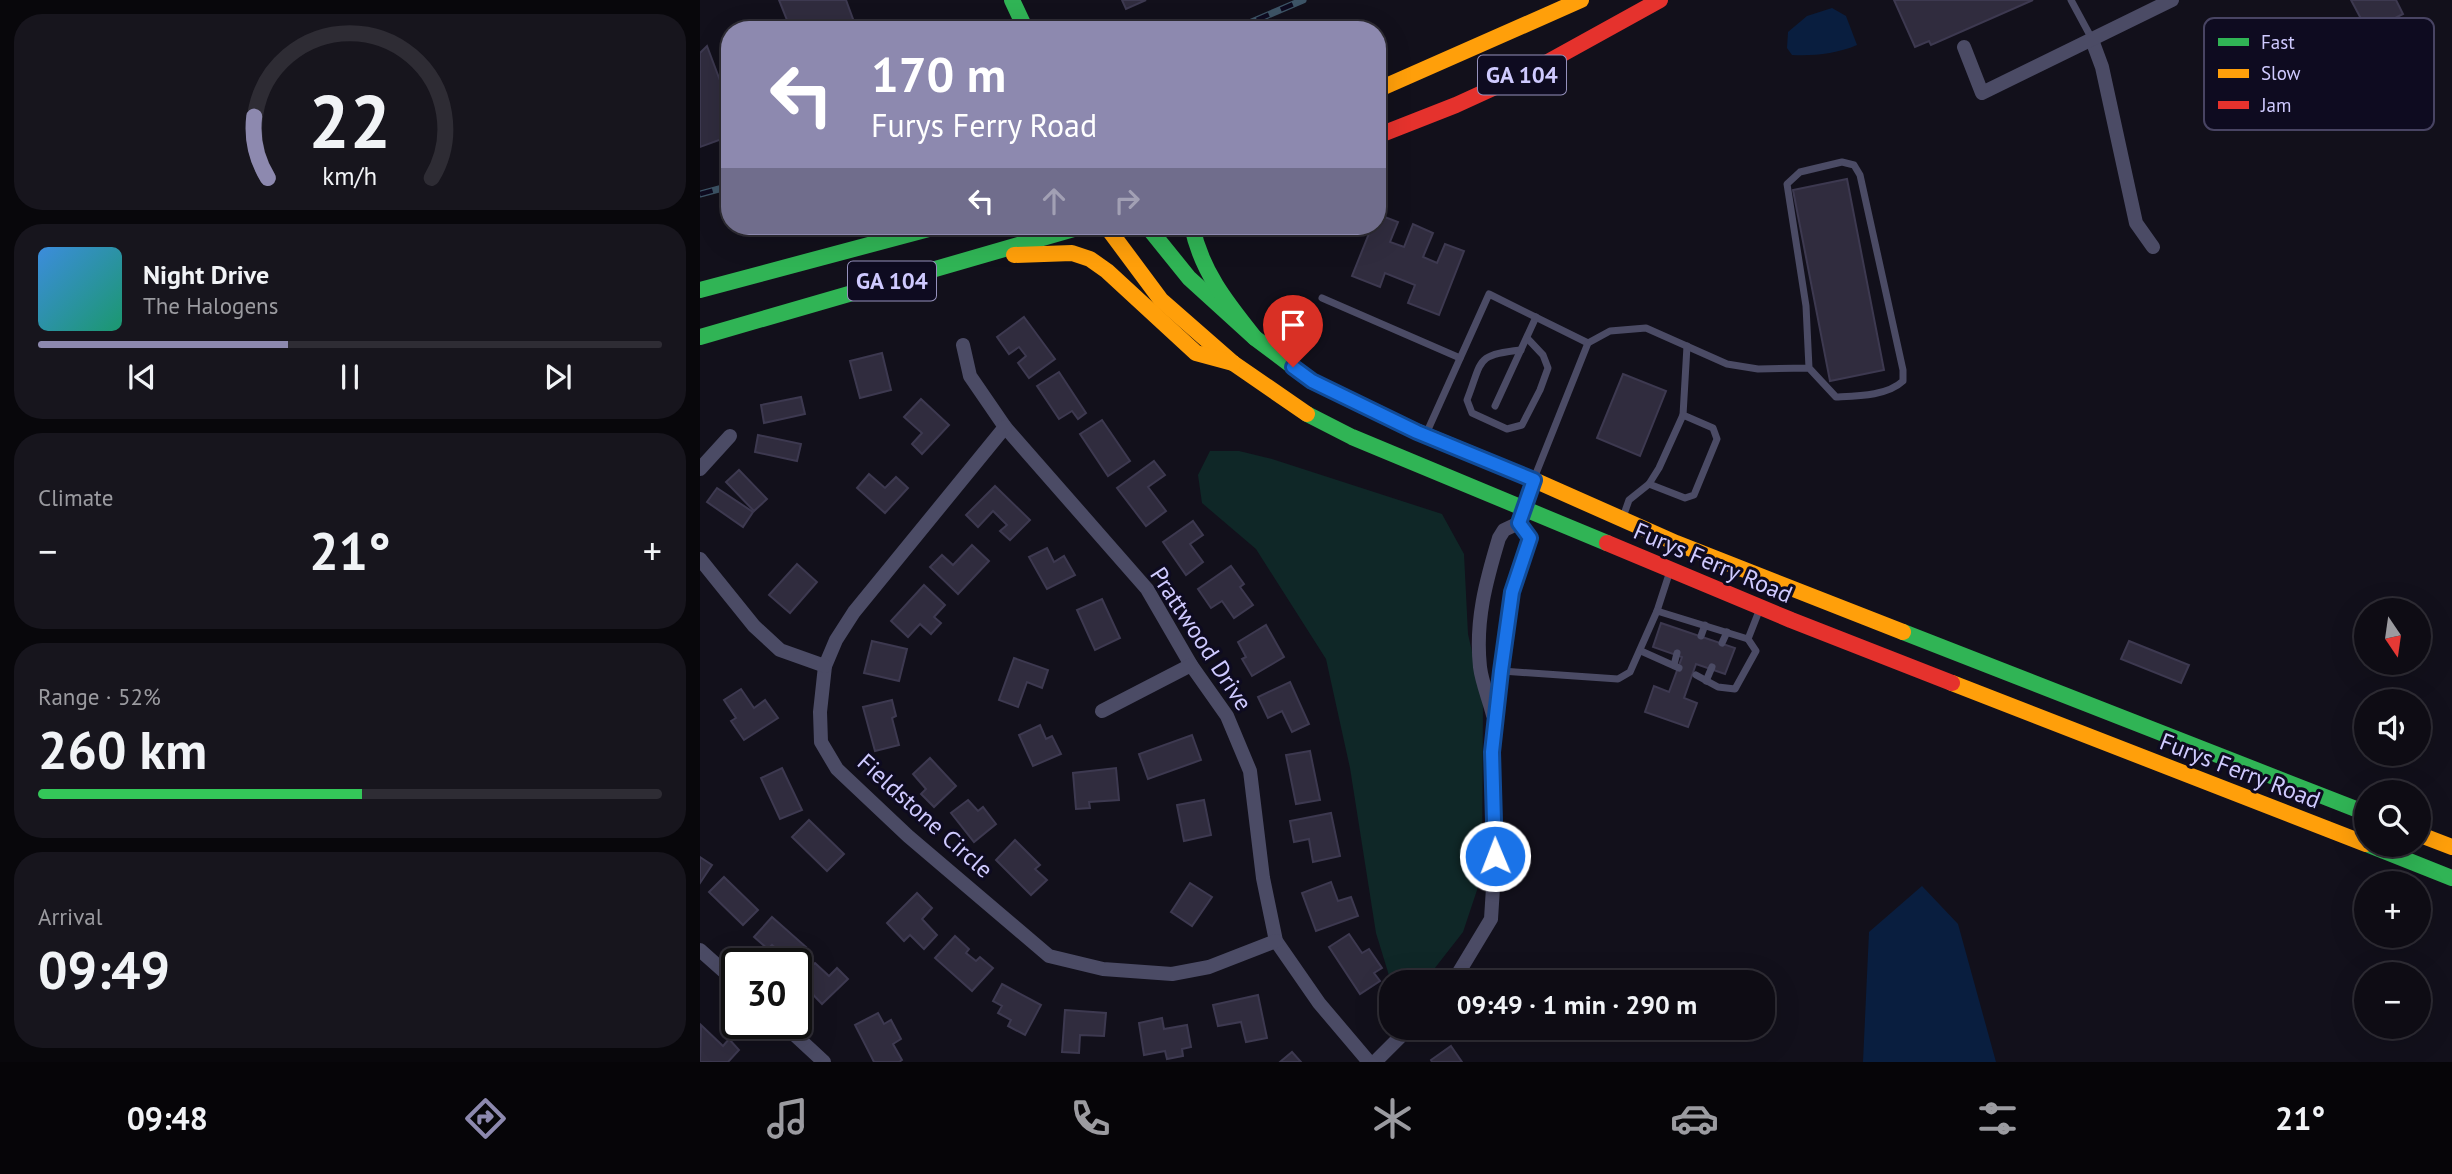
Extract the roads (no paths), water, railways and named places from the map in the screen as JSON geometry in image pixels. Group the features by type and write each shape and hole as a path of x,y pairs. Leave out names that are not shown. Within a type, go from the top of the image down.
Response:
{"main road":[{"path":"1012,0 1022,21"},
{"name":"GA 104","path":"1386,86 1581,0"},
{"name":"GA 104","path":"1386,132 1456,105 1537,68 1660,0"},
{"name":"GA 104","path":"700,290 906,235"},
{"name":"GA 104","path":"700,337 1053,235"},
{"name":"Furys Ferry Road","path":"1113,235 1161,300 1233,363 1297,409 1341,432 1521,517 1670,570 2354,840"},
{"name":"Furys Ferry Road","path":"1154,235 1189,278 1255,338 1312,381 1425,436 1752,574 2354,808"},
{"path":"1193,235 1210,280 1255,338"},
{"path":"980,256 1072,253 1090,259 1107,271 1196,354 1233,363"},
{"path":"2431,839 2452,847"},
{"name":"Furys Ferry Road","path":"2399,857 2452,877"}],"street":[{"path":"1964,47 1982,93 2164,2"},
{"path":"2092,40 2102,67 2136,223 2153,247"},
{"name":"Prattwood Drive","path":"963,345 970,376 1005,427 1147,589 1191,665 1227,716 1250,771 1263,878 1276,941 1319,1003 1369,1062"},
{"name":"Fieldstone Circle","path":"1005,427 854,612 836,639 825,666 820,712 821,742 837,769 908,836 1049,956 1103,969 1172,974 1209,967 1276,941"},
{"path":"700,470 730,436"},
{"path":"1495,723 1480,670 1478,632 1482,594 1499,538 1504,530 1521,517 1534,480"},
{"path":"1460,970 1491,919 1495,856 1492,752 1512,592 1530,538 1521,517"},
{"path":"700,559 754,626 780,650 825,666"},
{"path":"1102,710 1191,665"},
{"path":"700,950 721,969"},
{"path":"799,1039 824,1062"},
{"path":"1375,1062 1397,1040"}],"lane":[{"path":"2071,0 2092,40"},
{"path":"1534,480 1588,343 1610,331 1646,328 1727,365 1758,369 1809,368 1836,397 1856,397 1896,387 1903,381 1903,370 1860,175 1854,165 1842,162 1800,172 1787,184 1806,306 1809,368"},
{"path":"1425,436 1489,294 1588,343"},
{"path":"1322,298 1460,358"},
{"path":"1495,406 1536,317"},
{"path":"1521,350 1491,353 1482,359 1467,400 1472,414 1507,429 1522,425 1548,368 1543,355 1527,338"},
{"path":"1622,520 1629,500 1649,484 1659,468 1683,415 1687,346"},
{"path":"1649,484 1685,498 1694,495 1717,439 1713,428 1683,415"},
{"path":"1501,671 1618,679 1630,672 1657,611 1670,570"},
{"path":"1748,639 1761,608"},
{"path":"1657,611 1748,639 1756,651 1735,689 1718,687 1696,675"},
{"path":"1685,628 1687,619"},
{"path":"1701,636 1705,625"},
{"path":"1722,643 1727,632"},
{"path":"1641,650 1676,666 1677,653"},
{"path":"1706,681 1712,667"}],"water":[{"path":"1832,8 1846,16 1857,45 1825,54 1792,55 1787,48 1788,32 1807,16"},
{"path":"1922,886 1958,924 1996,1062 1863,1062 1869,932"}],"railway":[{"path":"1254,21 1303,0"},
{"path":"700,194 721,188"}]}
